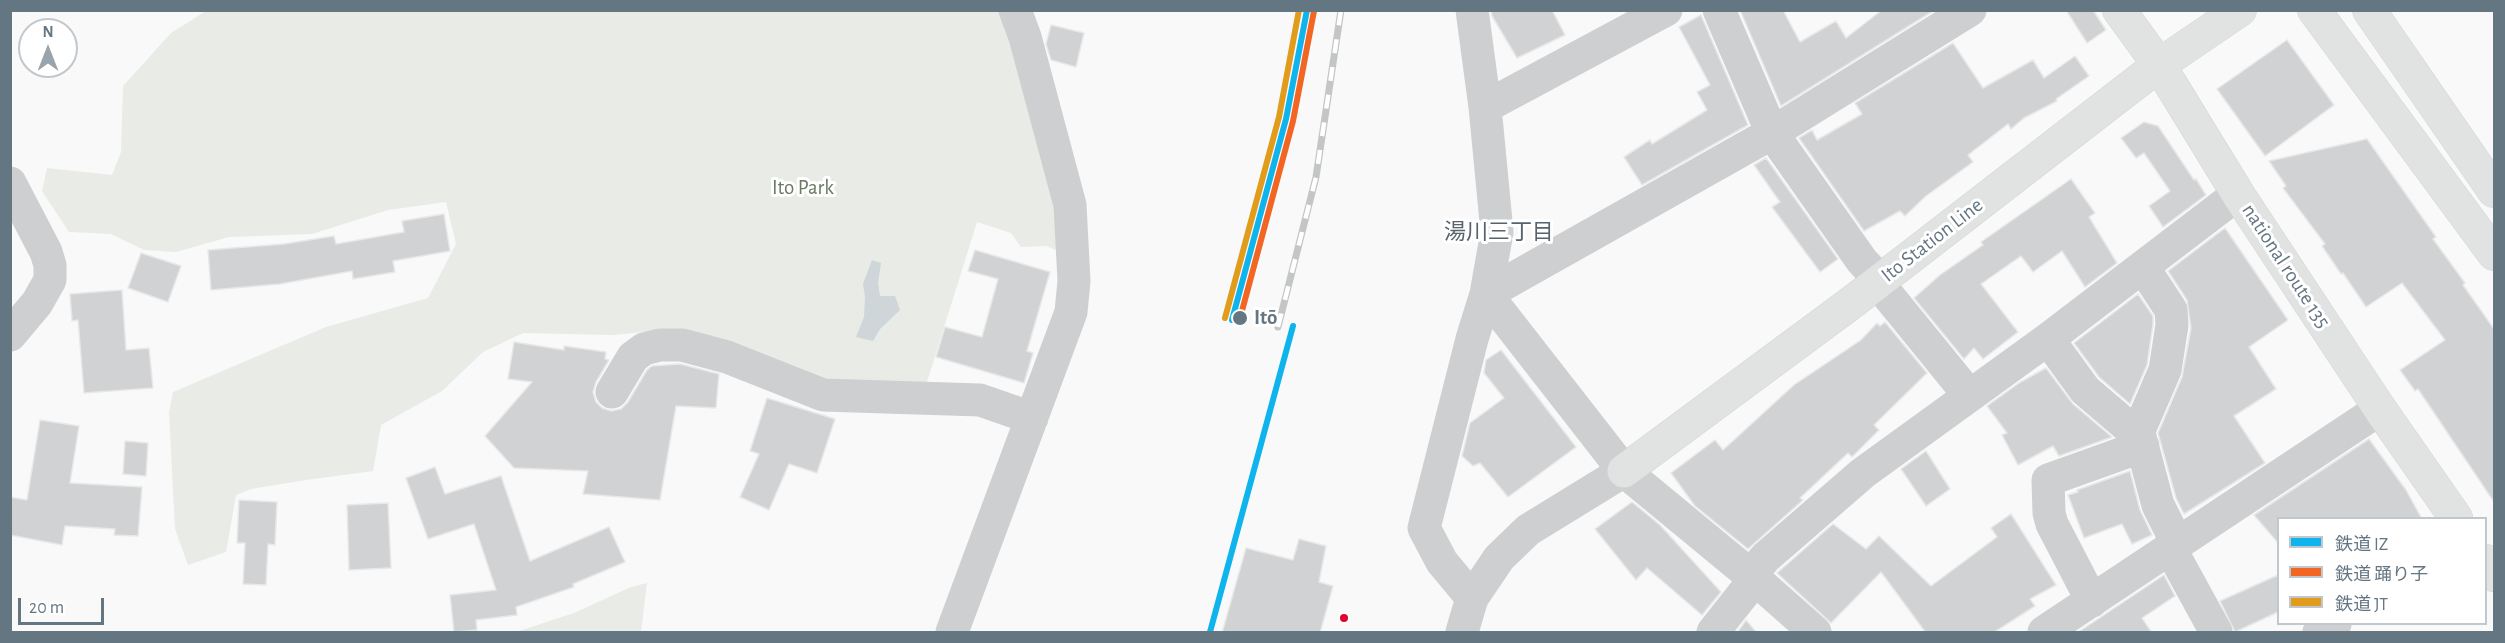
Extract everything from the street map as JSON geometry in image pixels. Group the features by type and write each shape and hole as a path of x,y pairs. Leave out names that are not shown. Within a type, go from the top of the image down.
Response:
{"main road":[{"name":"national route 135","path":"2119,10 2159,65 2238,194 2380,409 2455,517"},
{"name":"Ito Station Line","path":"1624,471 1880,280 2159,65 2240,10"},
{"path":"2314,10 2494,254"},
{"path":"2368,10 2494,191"}],"street":[{"path":"1472,10 1485,107 1497,232 1486,294 1472,339 1424,528 1442,562 1472,598"},
{"path":"1485,107 1666,10"},
{"path":"1719,10 1772,133 1862,261 1880,280 1886,293 1969,395"},
{"path":"1486,294 1772,133 1970,10"},
{"path":"952,633 1071,312 1074,281 1070,205 1023,19"},
{"path":"10,183 46,252 50,266 50,280 37,303 10,336"},
{"path":"1713,633 1766,557 1863,473 2048,339 2238,194"},
{"path":"2092,601 2052,524 2049,513 2048,480 2140,441 2165,369 2172,325 2171,310 2144,267"},
{"path":"1486,294 1624,471 1752,577 1815,633"},
{"path":"2048,339 2085,390 2140,441 2158,505 2174,545 2216,633"},
{"path":"612,392 633,357 644,348 682,345 727,357 823,395 980,400 1032,418"},
{"path":"2044,633 2380,409"},
{"path":"1462,633 1472,598 1499,558 1528,530 1624,471"},
{"path":"2319,633 2333,625"}],"green space":[{"name":"Ito Park","path":"206,11 1002,11 1025,72 1064,253 1046,246 1021,247 1011,233 977,222 926,385 821,388 654,331 613,335 523,333 483,352 442,391 381,425 373,471 251,489 236,495 226,552 188,565 175,529 169,412 173,392 326,327 428,298 456,244 446,202 388,210 312,234 229,237 176,252 144,250 111,234 69,232 42,191 47,168 112,175 121,152 123,86 171,33"},
{"path":"647,583 641,632 516,632 574,613 631,587"}],"shaded area":[{"path":"872,260 881,263 878,283 880,296 895,296 900,310 880,329 873,341 856,337 864,317 863,284"}],"building":[{"path":"1491,10 1552,10 1565,35 1517,58 1492,16"},
{"path":"1740,10 1783,10 1800,42 1836,21 1846,38 1882,10 1933,11 1781,106"},
{"path":"2066,10 2093,10 2106,30 2087,43"},
{"path":"1701,15 1748,125 1642,185 1624,157 1650,140 1652,144 1707,110 1697,92 1710,85 1679,27"},
{"path":"1051,25 1084,33 1076,67 1051,60 1046,44"},
{"path":"2287,40 2334,105 2265,156 2217,89"},
{"path":"1953,43 1983,88 2033,60 2044,78 2075,56 2089,76 2056,99 2057,101 2024,118 2011,129 2008,124 1968,155 1973,162 1926,196 1905,216 1900,211 1864,231 1799,138 1812,130 1817,140 1862,114 1855,103"},
{"path":"2144,122 2158,126 2206,195 2163,227 2149,206 2170,191 2144,153 2136,158 2121,138"},
{"path":"2367,139 2436,237 2433,239 2465,283 2463,285 2494,329 2494,502 2418,389 2415,391 2400,370 2445,340 2402,283 2366,307 2322,246 2325,244 2283,188 2286,186 2269,161"},
{"path":"1766,158 1838,259 1820,272 1772,207 1780,202 1754,165"},
{"path":"2071,179 2095,213 2089,217 2117,263 2085,287 2062,251 2033,272 2021,256 1981,284 2018,332 1983,359 1974,348 1964,359 1914,298 1940,275 1983,245 1981,242"},
{"path":"444,214 450,251 393,261 395,272 353,279 352,271 280,284 211,290 208,250 284,244 334,236 336,244 404,232 402,221"},
{"path":"2225,228 2288,320 2249,347 2276,389 2234,416 2265,463 2184,514 2176,498 2158,433 2182,377 2191,328 2187,300 2168,271"},
{"path":"975,250 1050,272 1027,351 1033,353 1024,383 936,357 945,327 982,337 998,279 968,271"},
{"path":"141,253 181,266 168,302 128,288"},
{"path":"122,290 126,350 149,348 153,388 84,393 78,320 72,321 70,294"},
{"path":"2138,294 2153,316 2153,324 2147,365 2130,404 2099,377 2074,343"},
{"path":"1885,322 1927,373 1874,425 1879,430 1852,457 1848,453 1800,498 1803,500 1748,549 1695,506 1671,473 1715,440 1723,450 1794,385 1861,340 1877,323 1880,326"},
{"path":"514,342 564,350 564,346 606,352 605,359 609,360 593,392 596,402 602,408 611,411 621,409 628,402 647,370 652,366 680,364 719,374 716,408 676,406 660,500 583,494 588,471 514,468 485,436 532,382 508,379"},
{"path":"1501,350 1576,447 1508,497 1480,463 1473,466 1462,456 1470,423 1504,398 1484,373 1486,360"},
{"path":"2046,368 2073,404 2112,437 2059,456 2053,446 2018,465 2002,435 2007,433 1987,406 2019,383"},
{"path":"767,398 835,419 817,473 789,464 769,510 740,497 759,454 750,451"},
{"path":"40,420 79,426 70,483 142,487 138,536 114,535 115,529 65,526 62,545 10,535 10,497 27,500"},
{"path":"2369,439 2406,490 2421,517 2277,517 2277,542 2254,515"},
{"path":"125,441 148,443 146,476 123,474"},
{"path":"1926,451 1950,489 1926,506 1901,469"},
{"path":"435,467 445,494 501,476 530,561 609,527 625,562 573,584 574,587 516,607 517,615 476,620 477,630 454,632 450,595 496,590 474,524 428,539 406,478"},
{"path":"2130,471 2140,510 2152,535 2132,544 2122,524 2084,538 2068,495"},
{"path":"239,500 277,502 275,545 268,544 266,585 243,584 245,543 237,543"},
{"path":"1632,502 1660,525 1721,592 1702,615 1647,568 1636,580 1595,529"},
{"path":"388,503 391,568 349,570 347,505"},
{"path":"2011,514 2056,585 2030,599 2035,606 1993,633 1926,633 1881,572 1831,623 1777,573 1833,524 1866,549 1879,536 1931,586 1997,537 1991,528"},
{"path":"1299,539 1326,546 1319,582 1333,586 1320,633 1222,633 1246,548 1293,560"},
{"path":"2164,575 2175,596 2142,618 2152,633 2077,633"},
{"path":"2277,575 2277,612 2235,632 2220,601"},
{"path":"1746,620 1757,633 1737,633"}],"railway":[{"path":"1278,327 1316,177 1341,10"}],"rail line":[{"name":"JT","path":"1225,318 1279,117 1299,10"},
{"name":"IZ","path":"1232,320 1286,119 1307,10"},
{"name":"踊り子","path":"1239,322 1293,121 1314,11"},
{"name":"IZ","path":"1210,632 1293,326"}],"place":[{"name":"Itō","path":"1240,318"}],"district":[{"name":"湯川三丁目","path":"1499,232"}]}
